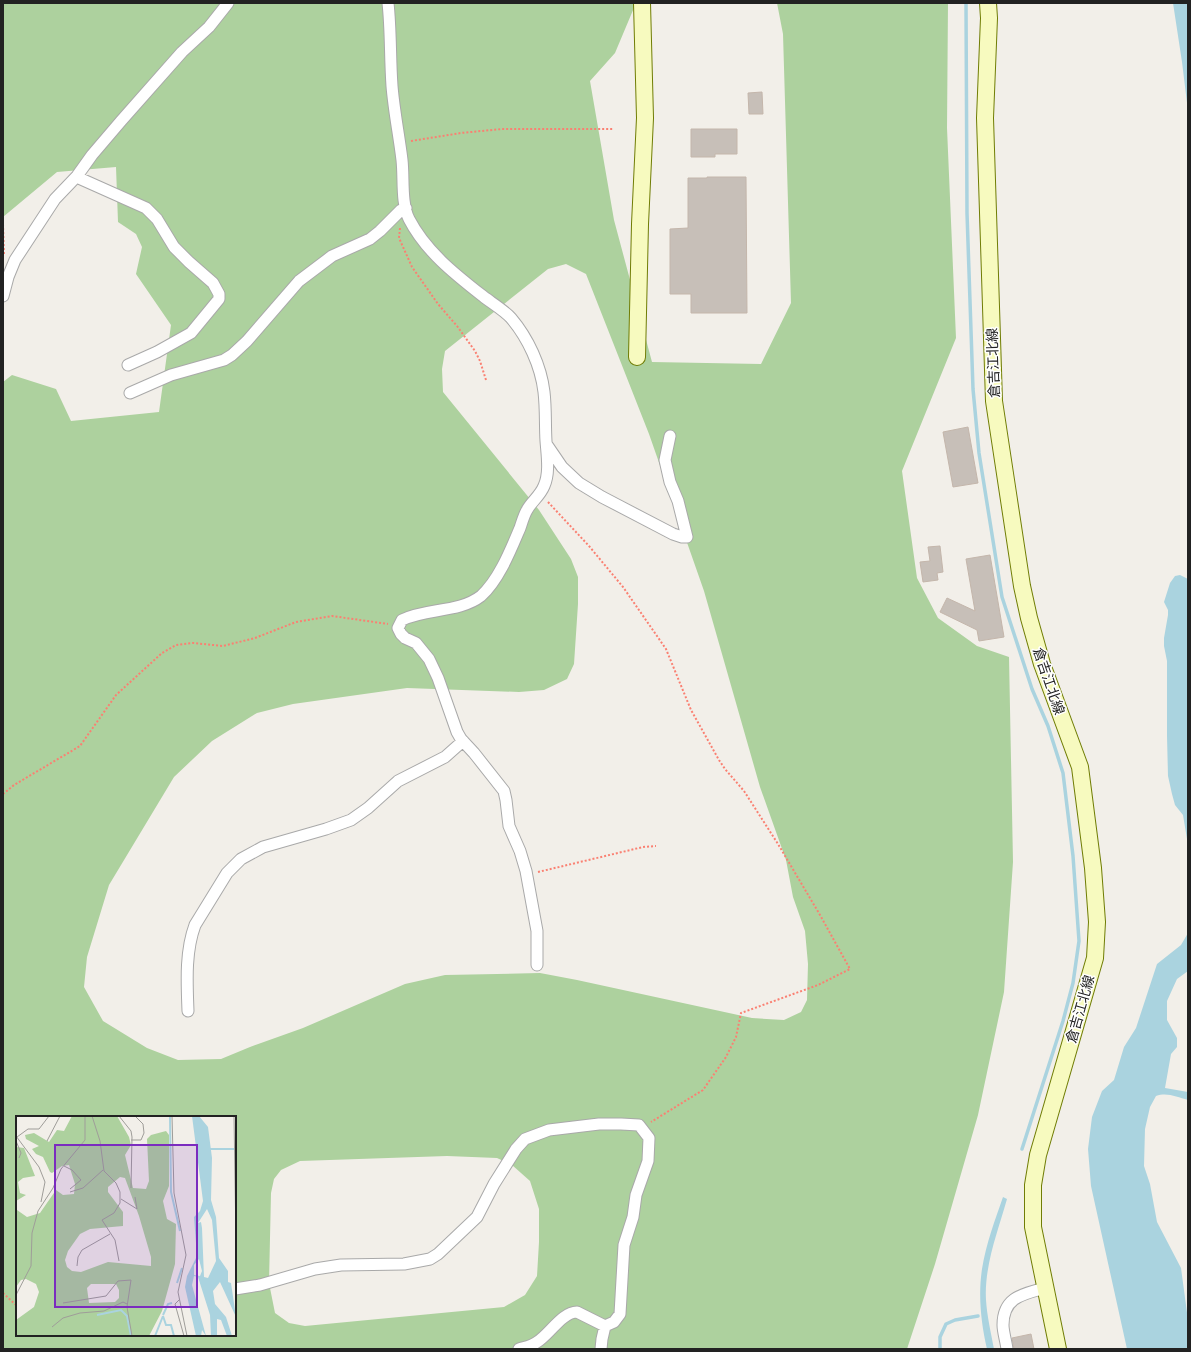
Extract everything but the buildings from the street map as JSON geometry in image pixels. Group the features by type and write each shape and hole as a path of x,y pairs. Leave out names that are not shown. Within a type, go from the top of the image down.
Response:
{"main road":[{"path":"637,357 640,224 645,118 642,3"},
{"name":"倉吉江北線","path":"988,3 989,18 985,118 994,401 1022,586 1029,618 1042,664 1080,768 1093,868 1097,922 1095,958 1038,1155 1033,1186 1033,1227 1058,1349"}],"street":[{"path":"3,296 8,277 15,260 55,199 78,176 92,155 121,121 182,52 209,27 228,3"},
{"path":"388,3 392,84 396,124 400,143 403,209 420,238 430,251 501,311 509,316 518,326 533,353 540,372 544,392 548,467 545,485 527,509 512,547 499,572 480,596 462,605 411,616 402,620 398,628 401,634 416,644 429,659 438,678 457,732 504,791 509,826 520,851 527,874 537,931 537,965"},
{"path":"78,176 81,179 146,208 157,219 174,247 214,283 219,294 219,299 191,333 157,352 128,365"},
{"path":"130,393 171,375 228,358 247,341 299,281 332,256 370,239 403,209"},
{"path":"547,444 562,467 579,483 602,497 674,534 687,537 678,501 670,482 665,460 670,436"},
{"path":"188,1011 188,954 191,934 227,872 241,859 263,847 326,829 351,820 368,808 398,780 445,757 463,741"},
{"path":"236,1288 260,1285 315,1269 341,1265 404,1264 430,1259 438,1254 477,1217 494,1184 516,1149 525,1138 549,1130 599,1124 639,1125 649,1138 648,1161 636,1195 633,1217 624,1245 620,1314 614,1322 605,1326"},
{"path":"1007,1349 1003,1325 1005,1309 1014,1299 1024,1294 1045,1288"},
{"path":"519,1349 537,1342 573,1312 577,1312 605,1326"},
{"path":"601,1349 605,1326"}],"path":[{"path":"400,143 461,133 502,129 614,129"},
{"path":"403,209 399,238 412,266 438,304 457,326 474,351 480,361 486,380"},
{"path":"3,224 4,272 8,277"},
{"path":"546,500 589,546 623,587 666,649 691,710 719,760 744,791 778,844 850,969 818,985 741,1014 736,1037 726,1057 703,1090 641,1128"},
{"path":"3,794 14,785 80,746 116,695 162,653 176,645 194,643 223,646 255,638 296,622 332,616 381,624 400,624"},
{"path":"527,874 635,849 656,846"},
{"path":"3,1293 16,1305"}],"green space":[{"path":"3,3 636,3 615,53 590,81 614,220 652,362 761,364 791,303 783,34 777,3 948,3 947,128 956,338 902,471 917,578 938,618 977,646 1009,657 1013,862 1004,992 978,1115 935,1264 907,1349 3,1349 3,382 12,375 56,389 71,421 159,412 171,325 136,274 142,247 136,234 118,222 116,167 57,172 3,217","holes":["566,264 586,274 649,434 704,591 760,787 786,860 793,897 805,931 808,964 807,1000 801,1012 784,1020 752,1018 540,973 445,975 405,984 303,1028 221,1059 178,1060 147,1048 103,1021 84,987 87,957 109,885 174,777 212,741 257,713 293,704 407,688 519,692 544,690 567,679 574,664 578,604 578,577 571,559 539,510 443,392 442,369 445,351 548,269","447,1156 497,1158 512,1165 530,1181 539,1209 539,1242 537,1276 525,1295 504,1307 305,1326 289,1323 275,1313 269,1283 271,1193 274,1179 281,1170 300,1161"]}],"water":[{"path":"1173,3 1188,3 1188,111 1182,62"},
{"path":"1180,575 1188,579 1188,845 1183,815 1175,805 1168,776 1167,661 1164,646 1168,610 1164,602 1170,583 1175,576"},
{"path":"1188,933 1188,971 1177,979 1167,1001 1167,1020 1177,1038 1177,1047 1171,1054 1165,1088 1188,1092 1188,1100 1168,1095 1156,1096 1150,1107 1145,1129 1144,1166 1150,1184 1157,1222 1181,1268 1188,1320 1188,1349 1127,1349 1091,1186 1088,1149 1092,1117 1102,1091 1114,1080 1124,1047 1136,1028 1157,964 1181,945"},
{"path":"1003,1197 1007,1199 992,1249 987,1274 986,1300 994,1349 987,1349 981,1309 980,1289 982,1269 988,1241"}],"waterway":[{"path":"966,3 967,213 973,389 979,453 1002,597 1032,689 1048,726 1063,773 1073,856 1079,941 1073,983 1063,1021 1022,1149"},
{"path":"940,1349 940,1337 946,1324 955,1320 978,1316"}]}
